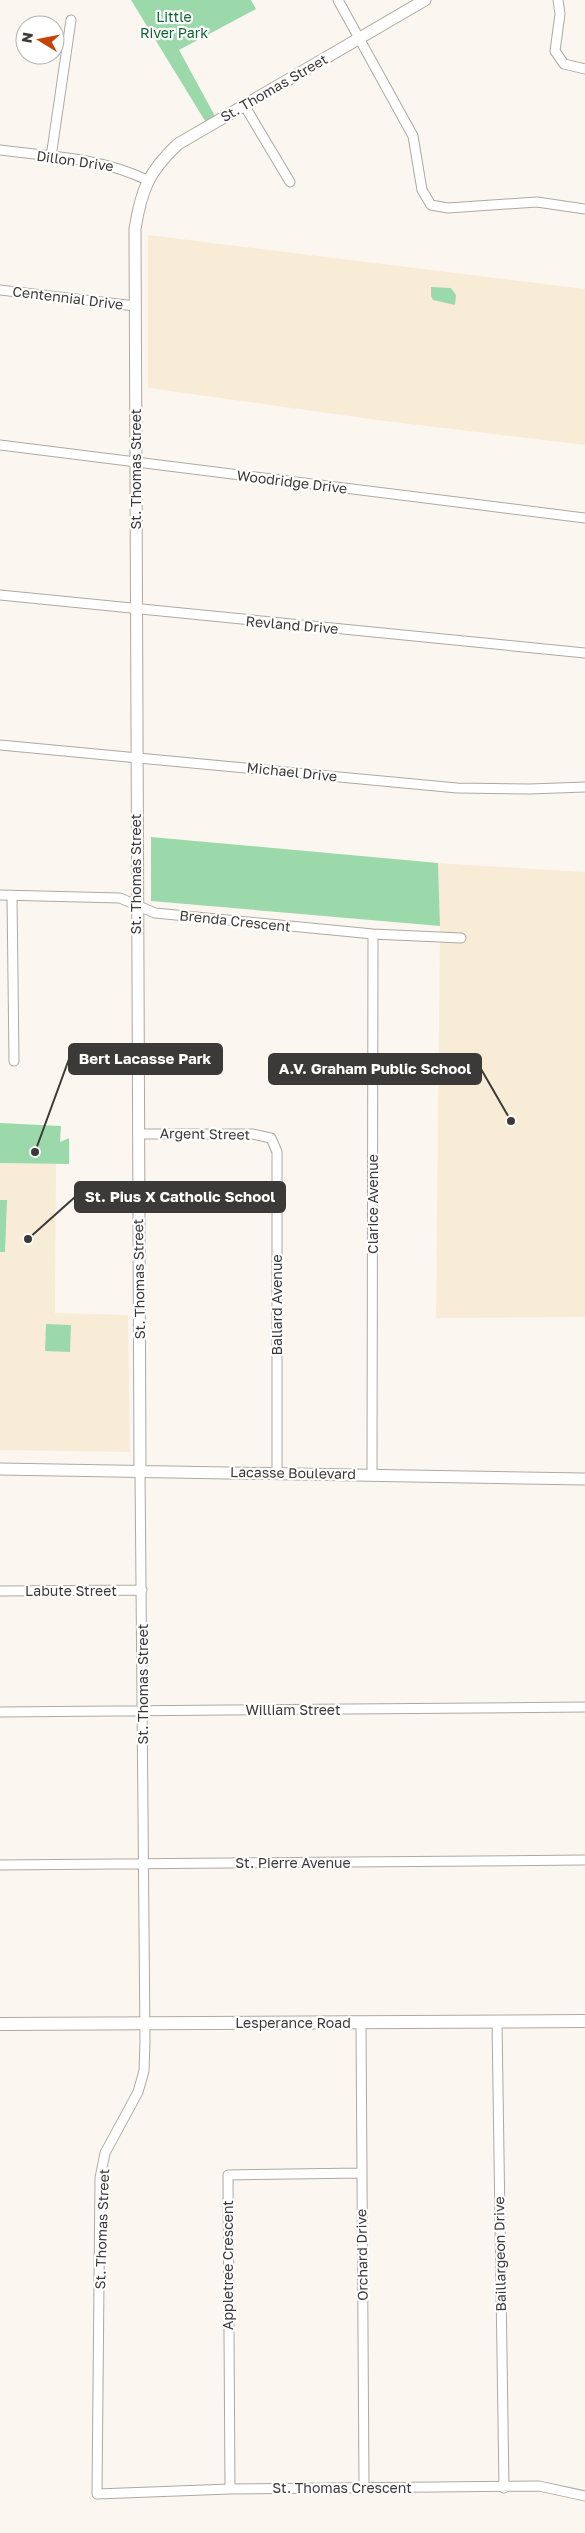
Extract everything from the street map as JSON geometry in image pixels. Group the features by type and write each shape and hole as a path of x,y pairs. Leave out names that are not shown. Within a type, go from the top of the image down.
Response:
{"main road":[{"name":"Lesperance Road","path":"0,2024 585,2021"}],"street":[{"path":"338,0 413,136 422,190 431,205 448,208 537,202 585,209"},
{"name":"St. Thomas Street","path":"97,2494 100,2178 105,2153 138,2092 144,2071 145,2022 136,906 135,229 139,203 147,180 161,160 178,144 425,0"},
{"path":"558,0 560,14 555,51 564,64 585,69"},
{"path":"51,157 72,20"},
{"path":"244,105 290,182"},
{"name":"Dillon Drive","path":"0,150 109,164 147,180"},
{"name":"Centennial Drive","path":"0,290 135,306"},
{"name":"Woodridge Drive","path":"0,445 585,518"},
{"name":"Revland Drive","path":"0,595 135,610 585,653"},
{"name":"Michael Drive","path":"0,745 136,756 457,788 530,789 585,787"},
{"name":"Brenda Crescent","path":"0,895 120,898 154,912 373,934 460,938"},
{"path":"12,896 14,1061"},
{"name":"Clarice Avenue","path":"372,1474 373,934"},
{"name":"Argent Street","path":"138,1134 252,1134 271,1138"},
{"name":"Ballard Avenue","path":"271,1138 277,1152 277,1473"},
{"name":"Lacasse Boulevard","path":"0,1469 585,1479"},
{"name":"Labute Street","path":"0,1591 142,1590"},
{"name":"William Street","path":"0,1712 585,1707"},
{"name":"St. Pierre Avenue","path":"0,1865 585,1860"},
{"name":"Baillargeon Drive","path":"497,2021 504,2488"},
{"name":"Orchard Drive","path":"361,2023 364,2487"},
{"name":"Appletree Crescent","path":"230,2489 228,2175 361,2174"},
{"name":"St. Thomas Crescent","path":"97,2494 230,2489 364,2487 504,2488 539,2486 585,2496"}],"shaded area":[{"path":"148,235 585,289 585,445 377,420 148,388"},
{"path":"438,863 585,872 585,1317 436,1318 440,926"},
{"path":"0,1163 56,1164 55,1313 128,1315 130,1452 0,1450"}],"green space":[{"name":"Little River Park","path":"131,0 251,0 256,9 179,50 215,116 205,121"},
{"path":"431,287 451,288 456,295 455,305 433,300"},
{"path":"151,837 438,863 440,926 151,901"},
{"path":"0,1123 61,1126 60,1142 69,1138 69,1164 0,1163"},
{"path":"0,1200 7,1200 5,1252 0,1252"},
{"path":"46,1324 71,1325 70,1352 45,1351"}],"place":[{"name":"A.V. Graham Public School","path":"511,1121"},
{"name":"Bert Lacasse Park","path":"35,1152"},
{"name":"St. Pius X Catholic School","path":"28,1239"}]}
